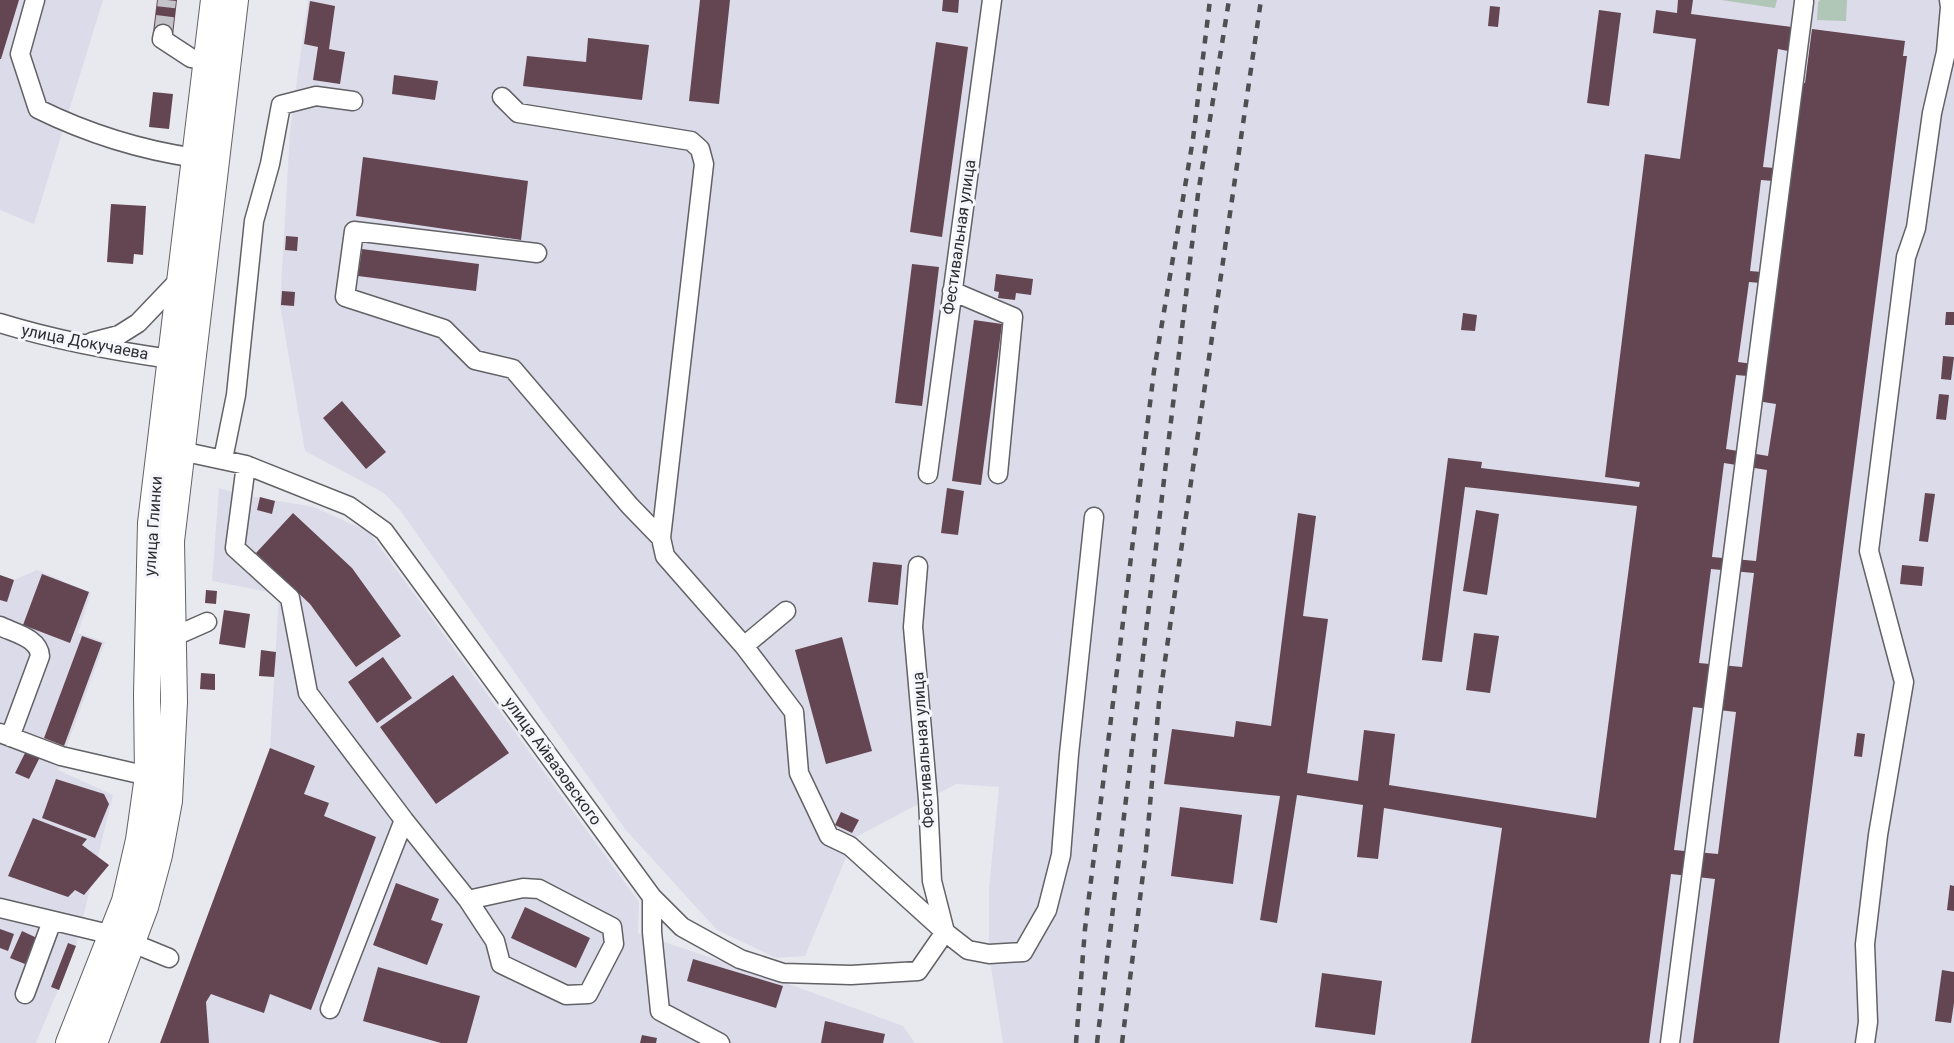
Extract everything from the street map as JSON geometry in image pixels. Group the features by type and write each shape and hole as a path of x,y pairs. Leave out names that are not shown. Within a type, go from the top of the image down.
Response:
{"highway":[{"name":"улица Глинки","path":"94,1043 123,939 125,901 139,840 148,776 147,694 151,523 182,361 206,160 206,61 214,0"},
{"name":"улица Глинки","path":"69,1043 123,939 146,907 169,801 174,702 171,541 181,451 180,279 206,160 235,0"}],"street":[{"path":"34,0 20,54 38,109 66,123 148,151 206,160"},
{"name":"Фестивальная улица","path":"928,474 992,0"},
{"path":"1865,1043 1868,1022 1865,944 1878,835 1904,682 1869,551 1906,256 1916,228 1932,113 1946,52 1949,0"},
{"path":"1670,1043 1804,2"},
{"path":"163,34 162,39 190,58 206,61"},
{"path":"223,459 236,395 254,221 270,164 281,105 316,96 353,101"},
{"path":"502,97 518,113 691,141 700,149 704,164 661,537 665,556 744,646 794,712 799,773 829,836 850,846 968,950 989,954 1023,952 1047,910 1061,855 1069,754 1094,517"},
{"path":"537,253 354,231 345,297 444,329 475,360 513,369 630,506 661,537"},
{"path":"84,344 119,335 138,323 180,279"},
{"path":"952,291 1013,317 998,474"},
{"name":"улица Докучаева","path":"0,323 27,332 84,344 182,361"},
{"name":"улица Айвазовского","path":"181,451 246,465 349,506 384,531 652,897 682,927 740,960 783,973 851,975 918,971 945,932"},
{"path":"246,465 235,548 290,598 308,693 468,900 495,941 501,964 566,995 588,994 614,944 612,927 539,890 523,888 468,900"},
{"name":"Фестивальная улица","path":"918,566 913,627 932,881 945,932"},
{"path":"744,646 786,611"},
{"path":"173,638 207,622"},
{"path":"0,626 35,643 40,649 40,656 5,735 61,756 148,776"},
{"path":"330,1009 404,820"},
{"path":"652,897 652,932 660,1011 720,1043"},
{"path":"0,908 123,939 169,958"},
{"path":"25,994 52,921"}],"shaded area":[{"path":"0,0 103,0 34,224 0,210"},
{"path":"308,0 1954,0 1954,1043 1003,1043 989,954 989,888 999,787 956,784 854,838 805,956 776,958 717,930 625,829 400,510 384,493 305,451 280,305 290,131"},
{"path":"219,488 242,495 314,507 369,532 639,902 638,933 903,1026 915,1043 160,1043 270,748 279,594 212,581"},
{"path":"37,570 91,593 78,633 105,642 58,770 113,795 76,946 36,1043 0,1043 0,575 14,580"}],"green space":[{"path":"1721,0 1777,0 1775,8"},
{"path":"1820,0 1847,0 1846,21 1817,20"}],"building":[{"path":"0,0 19,0 1,59 0,59"},
{"path":"157,0 177,0 173,35 153,33"},
{"path":"700,0 730,0 719,104 689,101"},
{"path":"943,0 959,0 958,13 942,11"},
{"path":"1678,0 1693,0 1691,14 1792,27 1788,51 1778,49 1763,167 1787,169 1798,82 1805,83 1812,29 1905,41 1903,56 1907,56 1779,1043 1693,1043 1715,879 1671,874 1649,1043 1471,1043 1502,828 1384,808 1378,859 1357,857 1363,805 1297,795 1277,923 1260,920 1280,796 1164,784 1172,729 1234,737 1236,721 1271,726 1298,513 1316,516 1303,616 1328,619 1307,773 1358,781 1364,730 1395,734 1389,785 1596,818 1637,506 1465,487 1442,662 1422,660 1448,458 1482,462 1481,468 1639,487 1640,482 1605,477 1645,154 1680,159 1696,39 1653,33 1656,10 1677,13","holes":["1761,180 1785,182 1773,273 1750,271","1749,282 1772,284 1761,365 1738,362","1736,375 1759,377 1757,401 1776,404 1768,456 1726,449","1724,463 1767,470 1756,561 1712,557","1711,569 1754,573 1742,667 1699,663","1693,707 1736,712 1718,854 1674,850"]},
{"path":"310,1 335,6 329,49 345,52 340,84 313,80 318,47 304,44"},
{"path":"1490,6 1500,7 1498,27 1488,26"},
{"path":"1599,10 1621,13 1609,106 1587,103"},
{"path":"588,38 649,45 642,100 523,86 527,56 586,62"},
{"path":"936,42 968,47 942,237 910,232"},
{"path":"394,75 438,81 435,100 392,94"},
{"path":"153,92 173,94 169,129 149,127"},
{"path":"363,157 528,181 521,240 356,216"},
{"path":"111,204 146,206 143,255 134,254 133,264 107,262"},
{"path":"286,236 298,237 297,251 285,250"},
{"path":"362,249 479,264 476,291 358,276"},
{"path":"912,264 939,267 922,406 895,403"},
{"path":"996,274 1033,279 1031,295 1016,293 1015,300 998,298 999,292 994,291"},
{"path":"282,291 295,292 294,306 281,305"},
{"path":"1946,312 1954,312 1954,325 1945,325"},
{"path":"1463,313 1477,315 1475,331 1461,330"},
{"path":"974,320 1002,324 981,485 952,481"},
{"path":"1943,356 1954,357 1951,380 1941,379"},
{"path":"1939,394 1949,395 1946,420 1936,419"},
{"path":"342,401 386,452 366,469 323,418"},
{"path":"947,488 964,491 958,535 941,533"},
{"path":"1925,493 1935,494 1928,542 1919,541"},
{"path":"260,497 275,501 272,514 257,510"},
{"path":"1476,510 1499,514 1487,595 1463,591"},
{"path":"293,513 352,568 401,636 356,667 310,604 256,553"},
{"path":"873,562 902,565 898,605 868,602"},
{"path":"1902,565 1924,567 1922,586 1900,584"},
{"path":"42,574 89,592 70,643 23,625"},
{"path":"0,575 14,580 7,602 0,600"},
{"path":"206,590 217,591 216,604 205,603"},
{"path":"224,610 250,614 245,648 219,644"},
{"path":"1474,633 1499,636 1490,693 1466,690"},
{"path":"82,636 102,643 64,746 44,738"},
{"path":"842,637 872,751 826,764 795,650"},
{"path":"261,650 276,652 274,677 259,676"},
{"path":"383,657 412,698 377,723 348,682"},
{"path":"201,673 215,674 215,690 200,689"},
{"path":"453,675 509,753 436,804 380,727"},
{"path":"1857,733 1865,734 1862,757 1854,756"},
{"path":"270,748 315,766 304,794 329,803 324,816 376,837 311,1010 270,994 264,1013 211,994 206,1002 209,1043 160,1043"},
{"path":"26,751 40,757 29,779 15,773"},
{"path":"56,779 104,794 109,804 95,838 42,818"},
{"path":"1180,807 1242,815 1233,884 1171,876"},
{"path":"841,812 859,820 852,833 835,825"},
{"path":"33,818 87,839 82,845 109,865 84,895 75,890 68,897 8,876"},
{"path":"396,883 439,899 431,920 443,924 427,965 373,945"},
{"path":"1950,885 1954,886 1954,911 1947,910"},
{"path":"525,907 590,938 576,968 511,938"},
{"path":"0,929 14,934 8,951 0,948"},
{"path":"22,931 37,938 25,964 10,958"},
{"path":"68,943 76,946 59,990 51,987"},
{"path":"693,959 783,986 776,1008 687,981"},
{"path":"378,967 480,996 467,1043 441,1043 363,1021"},
{"path":"1942,970 1954,972 1954,1003 1951,1023 1935,1021"},
{"path":"1322,973 1382,981 1375,1035 1315,1027"},
{"path":"825,1021 885,1034 883,1043 821,1043"},
{"path":"642,1035 657,1038 656,1043 640,1043"}],"tunnel":[{"path":"163,34 167,0"}],"railway":[{"path":"1076,1043 1085,929 1154,371 1193,139 1210,0"},
{"path":"1097,1043 1198,194 1229,0"},
{"path":"1122,1043 1146,850 1159,702 1261,0"}]}
